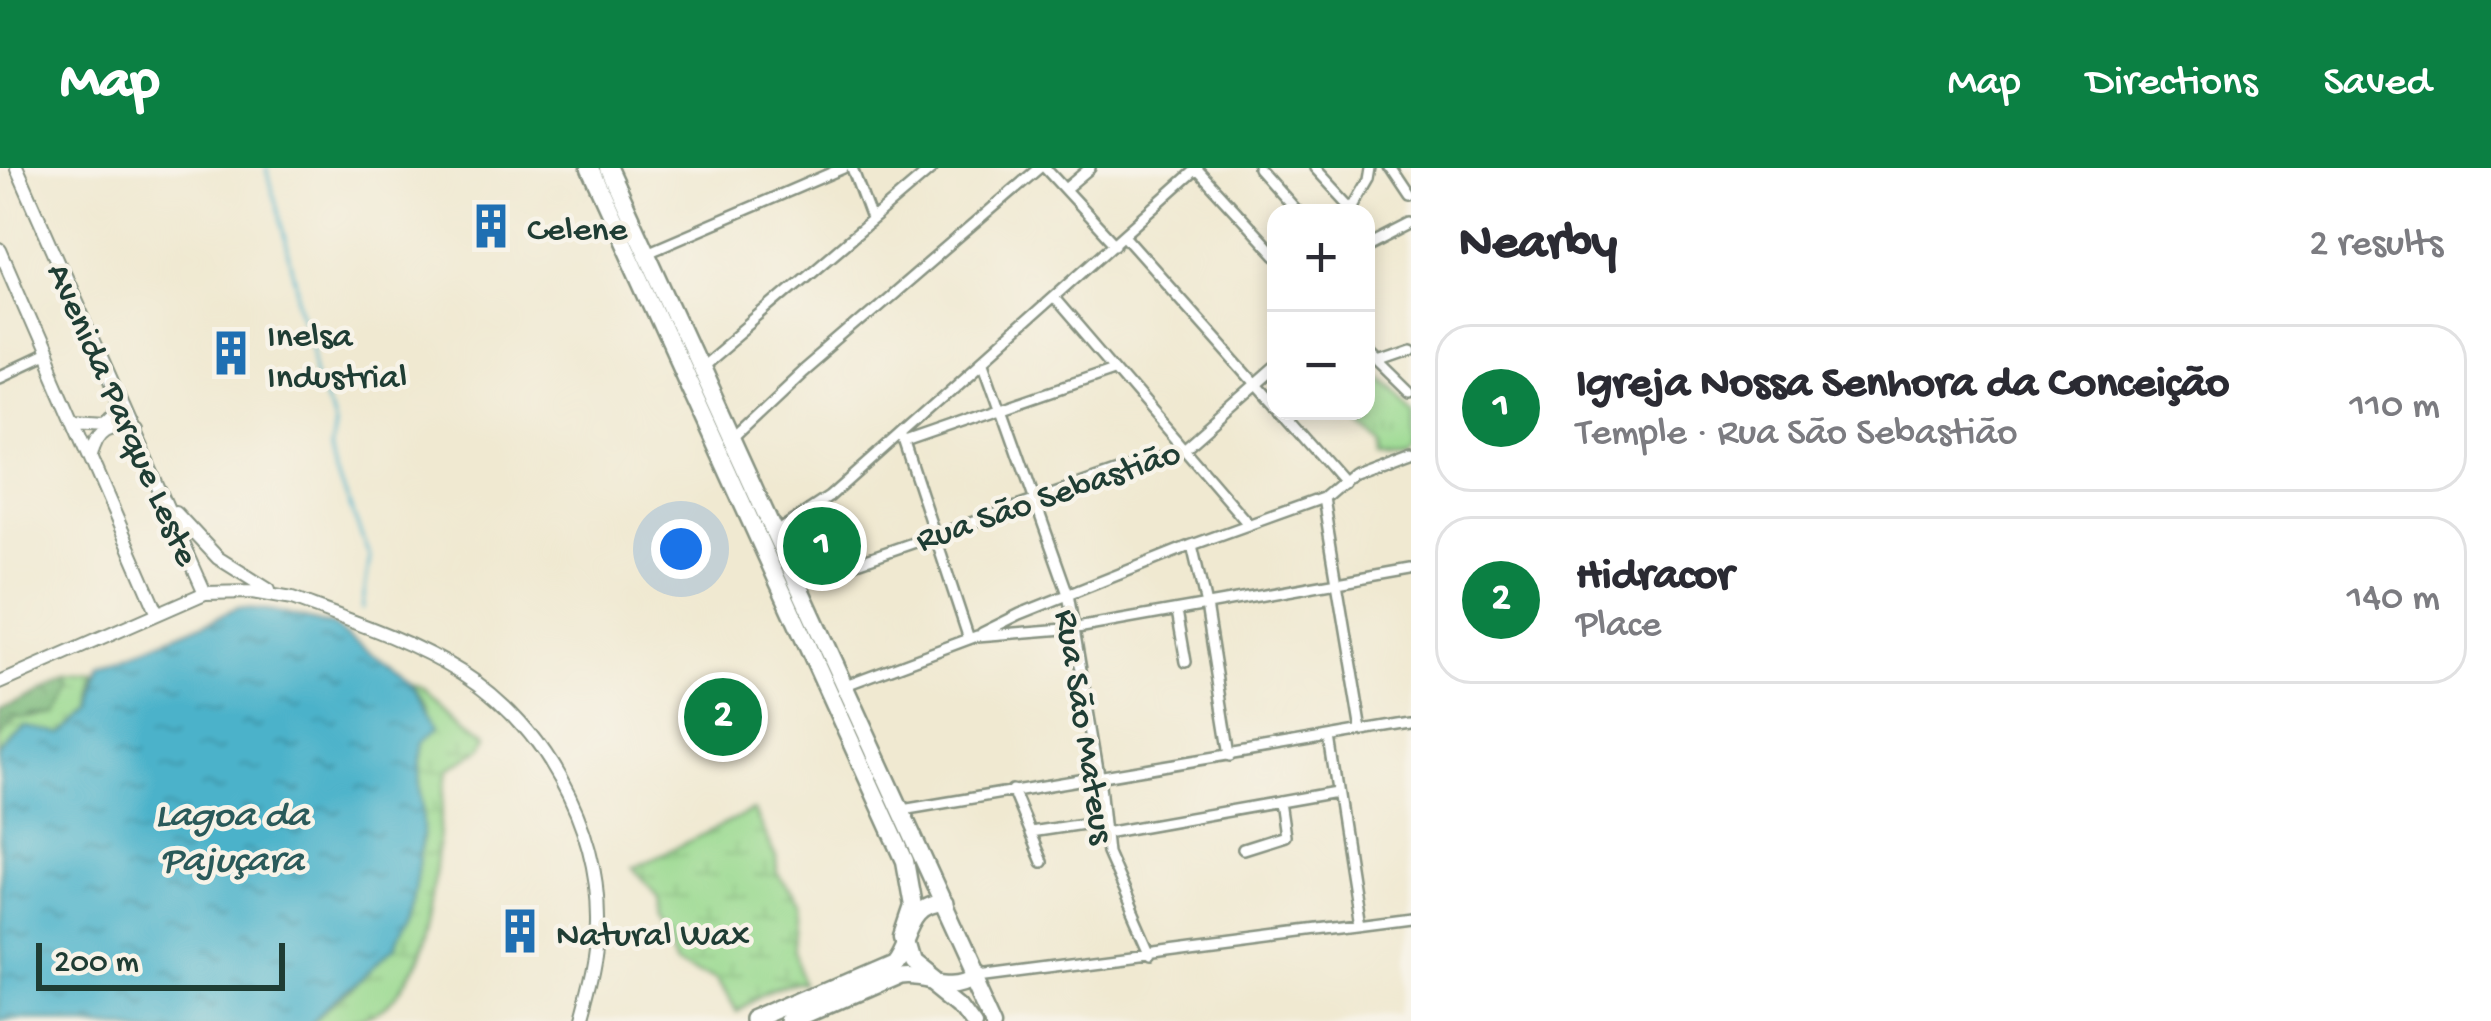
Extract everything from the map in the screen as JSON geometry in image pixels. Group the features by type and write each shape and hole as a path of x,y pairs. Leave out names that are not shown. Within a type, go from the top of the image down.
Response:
{"highway":[{"path":"590,168 905,861 913,906 903,937 910,960 962,1002 976,1021"},
{"path":"611,169 697,369 997,1021"}],"main road":[{"path":"757,1021 893,962 919,912 934,903 945,904"},
{"path":"794,1021 897,976 957,983 978,974"}],"street":[{"name":"Avenida Parque Leste","path":"17,168 205,593"},
{"path":"645,253 848,168 872,218"},
{"path":"697,369 933,168"},
{"path":"731,439 801,373 1042,168 1115,244"},
{"path":"1065,189 1090,168"},
{"path":"774,533 829,497 902,438 1198,168 1267,245"},
{"path":"1258,168 1290,204"},
{"path":"1315,168 1346,204"},
{"path":"1391,168 1411,198"},
{"path":"1357,204 1374,170"},
{"path":"1375,243 1411,225"},
{"path":"1124,235 1267,395"},
{"name":"Avenida Parque Leste","path":"0,250 158,611 205,593 281,596 397,639 444,662 495,698 535,741 575,807 595,886 597,940 580,1021"},
{"path":"1054,298 1249,525"},
{"path":"1379,362 1411,351"},
{"path":"0,377 46,356"},
{"path":"1375,358 1411,393"},
{"name":"Rua São Mateus","path":"985,360 1068,593 1100,776 1109,860 1150,953"},
{"path":"902,438 1113,369"},
{"name":"Rua São Sebastião","path":"796,583 1184,449 1267,376"},
{"path":"76,420 106,422 116,412 119,393"},
{"path":"1289,420 1343,482"},
{"path":"92,456 95,440 105,429 118,425 136,432"},
{"path":"902,438 973,637"},
{"path":"843,686 973,637 1192,544 1322,498 1359,470 1411,451"},
{"path":"1322,498 1362,732"},
{"path":"166,501 218,558 281,596"},
{"path":"1192,544 1230,756"},
{"path":"973,637 1076,628 1411,568"},
{"path":"0,683 158,611"},
{"path":"1177,611 1186,662"},
{"path":"901,810 1411,724"},
{"path":"1328,737 1358,924"},
{"path":"1012,790 1042,862"},
{"path":"1030,832 1104,827 1336,792"},
{"path":"1243,849 1284,836 1279,802"},
{"path":"978,974 1411,917"}],"green space":[{"path":"1375,370 1411,404 1411,440 1402,447 1376,446 1376,436 1361,420 1375,420"},
{"path":"99,673 95,709 64,734 27,728 0,759 0,740 16,720 58,714 76,686 74,676"},
{"path":"74,676 77,686 58,714 34,715 0,740 0,713"},
{"path":"410,680 489,735 484,747 449,769 429,910 407,983 389,1008 364,1021 318,1021 358,992 409,920 423,829 420,767 430,705"},
{"path":"753,811 776,858 777,873 800,904 804,952 817,983 806,983 739,1014 719,981 681,959 661,917 659,898 634,867"}],"water":[{"name":"Lagoa da Pajuçara","path":"238,608 332,626 410,680 441,725 424,742 420,767 423,829 409,920 394,959 318,1021 0,1021 0,759 27,728 64,734 95,709 104,665"}],"waterway":[{"path":"267,168 332,425 328,451 370,558 362,609"}],"place":[{"name":"Celene","path":"491,226"},
{"name":"Inelsa Industrial","path":"231,353"},
{"name":"Igreja Nossa Senhora da Conceição","path":"822,546"},
{"name":"Hidracor","path":"723,717"},
{"name":"Natural Wax","path":"520,931"}]}
